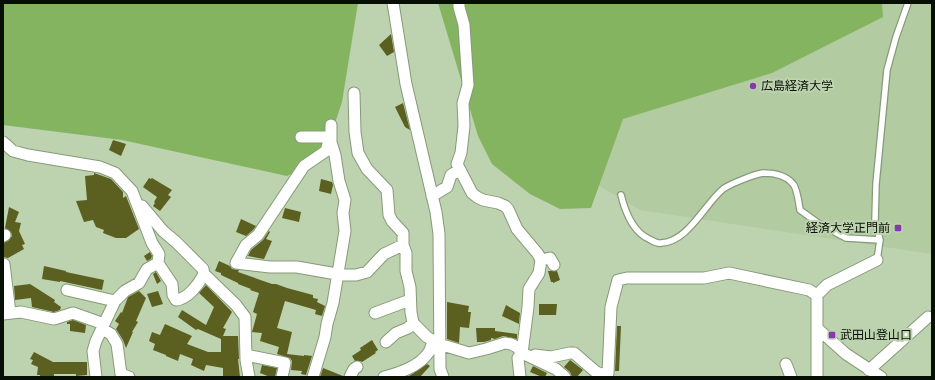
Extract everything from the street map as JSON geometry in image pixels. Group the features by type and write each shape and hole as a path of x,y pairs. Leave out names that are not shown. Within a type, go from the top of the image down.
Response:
{"street":[{"path":"393,3 406,84 432,196 439,234 436,342 440,369 443,377"},
{"path":"459,3 464,24 468,85 463,103 464,126 457,164 472,193 483,200 498,203 508,209 517,229 538,254 541,260 539,273 529,289 522,353 518,358 520,377"},
{"path":"354,93 355,132 358,153 367,169 387,190 389,215 392,221 403,233 403,245 406,253 406,271 410,287 411,312 414,323 427,336 436,342 469,353 505,343 511,344 517,347 522,353 556,369 566,377"},
{"path":"313,377 325,337 326,324 333,304 345,231 343,213 345,200 339,181 331,140 331,126"},
{"path":"301,137 331,140"},
{"path":"331,140 326,151 304,166 258,236 246,245 236,263 270,267 297,267 338,275 356,275 367,272 379,258 403,245"},
{"path":"4,145 12,150 28,155 100,166 115,173 132,191 152,243 159,254 158,263 172,284 173,295 176,300 188,295 202,279 204,274"},
{"path":"432,196 447,187 451,175 459,170"},
{"path":"138,204 143,206 163,231 203,270 204,274 236,305 245,317 246,355 249,377"},
{"path":"541,260 550,258 554,265"},
{"path":"817,377 817,295 826,285 877,260"},
{"path":"96,377 93,352 96,341 115,301 125,291 139,283 147,269 158,263"},
{"path":"4,264 7,313 29,313 54,319 73,313 103,326 111,334 117,344 121,374 129,377"},
{"path":"522,353 547,357 574,353 596,372 607,376 611,307 618,280 627,278 704,278 729,273 809,290 817,295"},
{"path":"67,290 115,301"},
{"path":"375,314 410,300"},
{"path":"869,370 928,317"},
{"path":"386,342 396,333 408,328 414,323"},
{"path":"818,329 846,354 880,377"},
{"path":"384,377 410,368 419,362 430,352 436,342"},
{"path":"246,355 285,363 282,377"},
{"path":"786,364 791,377"},
{"path":"350,377 354,369 357,367"}],"lane":[{"path":"877,260 880,240 875,222 876,184 887,70 896,37 908,3"},
{"path":"621,195 625,210 636,228 646,237 659,244 675,240 692,225 724,188 762,173 783,176 794,184 800,210 818,223 846,238 880,240"}],"shaded area":[{"name":"広島経済大学","path":"576,3 932,3 932,254 640,210 571,169"}],"green space":[{"path":"3,3 358,3 342,102 330,138 315,162 287,176 122,140 3,125"},
{"path":"438,3 882,3 883,17 772,73 623,119 591,208 560,209 530,194 492,164 478,136"}],"building":[{"path":"391,34 394,52 387,56 379,45"},
{"path":"403,103 410,130 405,127 395,107"},
{"path":"113,140 126,144 121,156 109,150"},
{"path":"94,173 111,179 123,192 123,198 126,196 139,229 126,238 116,238 103,233 104,230 96,227 93,220 84,222 76,201 87,200 85,176 94,175"},
{"path":"149,178 152,178 172,190 168,195 171,197 160,211 153,206 157,197 143,187"},
{"path":"321,179 332,182 333,185 331,194 319,191"},
{"path":"9,207 19,212 15,222 21,223 19,231 25,244 22,245 24,249 8,258 3,257 3,243 8,241 12,236 11,232 5,228"},
{"path":"285,208 301,212 299,222 282,218"},
{"path":"241,219 256,226 246,236 236,232"},
{"path":"269,231 270,232 266,239 272,241 264,259 248,256 251,250 263,240"},
{"path":"150,252 152,256 151,259 147,261 144,256"},
{"path":"219,261 230,266 232,269 239,270 238,272 272,284 313,295 313,298 318,299 317,302 325,306 322,316 315,314 316,310 285,301 277,328 292,332 287,354 312,356 306,375 301,374 302,371 291,370 292,361 290,358 277,354 279,347 260,341 262,333 252,332 257,314 253,312 259,293 238,284 221,275 221,273 215,271"},
{"path":"44,266 104,280 102,290 60,281 42,279"},
{"path":"548,271 557,271 560,280 553,283 551,282"},
{"path":"156,272 161,281 157,284 153,274"},
{"path":"30,284 55,300 54,302 61,307 60,310 54,312 32,307 31,298 15,300 14,286"},
{"path":"206,285 232,312 223,328 226,329 223,336 238,336 240,377 223,377 223,368 206,365 204,371 191,365 193,359 180,354 178,361 153,350 155,344 149,341 152,332 160,335 165,324 192,336 187,344 208,352 221,352 221,339 198,329 196,330 178,317 182,310 206,325 214,307 199,293"},
{"path":"139,291 146,298 136,321 138,322 132,332 126,348 116,329 119,324 115,321 121,312 122,313 128,297"},
{"path":"158,291 163,304 152,307 147,294"},
{"path":"447,302 469,306 468,312 471,312 469,328 460,327 459,343 447,339"},
{"path":"539,304 557,304 556,315 539,315"},
{"path":"506,305 520,313 519,324 502,316"},
{"path":"73,320 86,325 85,333 70,331 70,324 67,324 67,322"},
{"path":"617,326 621,326 619,371 615,371"},
{"path":"476,328 495,328 495,331 517,334 517,339 503,336 495,339 491,338 491,340 484,342 477,342"},
{"path":"372,340 378,350 375,352 376,353 362,362 355,361 352,356 361,350 360,348"},
{"path":"34,352 53,362 87,362 87,375 76,376 76,374 54,374 54,377 40,377 40,375 37,375 38,367 31,364 33,360 30,359"},
{"path":"570,360 583,370 577,377 572,377 570,372 564,367"},
{"path":"427,364 430,366 420,377 409,376"},
{"path":"262,365 277,368 275,377 270,377 260,373"},
{"path":"533,366 547,373 545,377 530,372"},
{"path":"323,368 343,376 343,377 320,377"}],"place":[{"name":"広島経済大学","path":"753,86"},
{"name":"経済大学正門前","path":"898,228"},
{"name":"武田山登山口","path":"832,335"}]}
